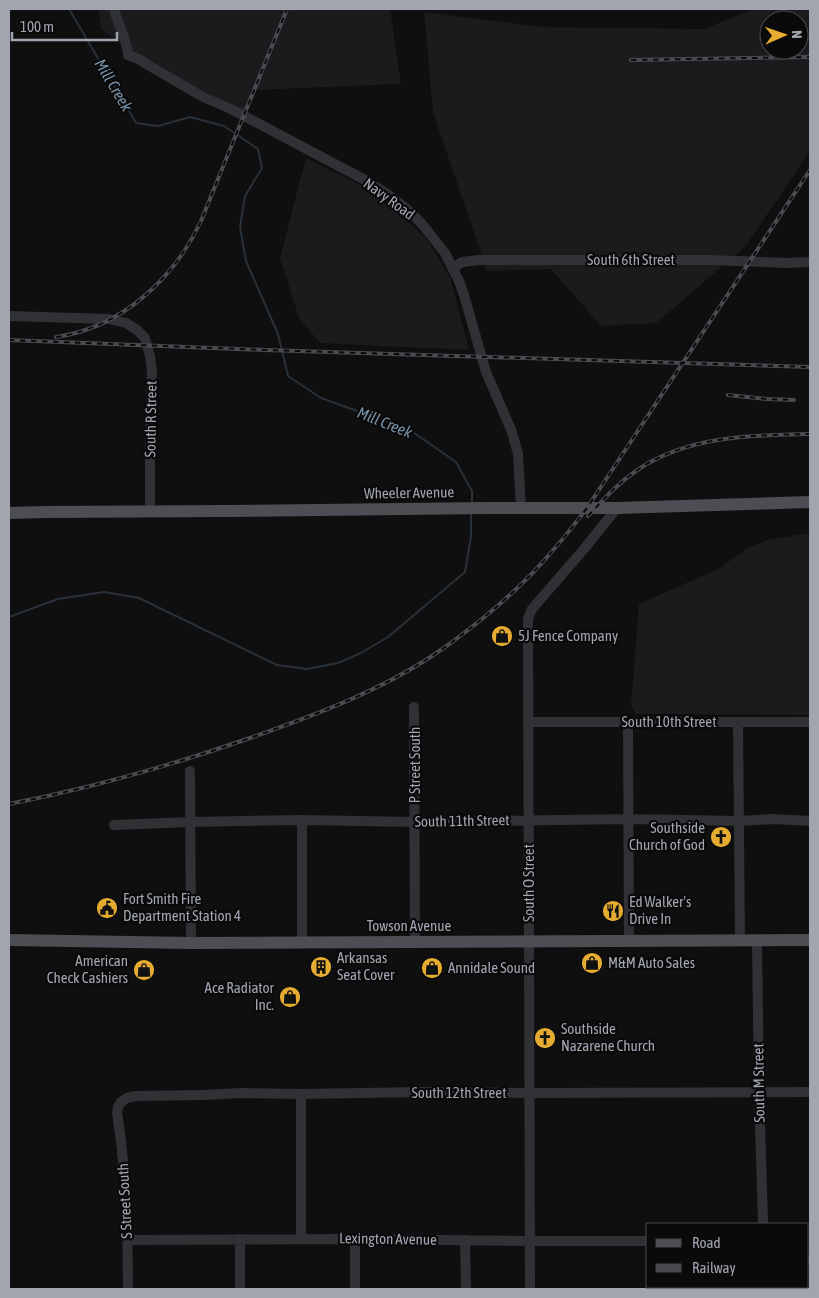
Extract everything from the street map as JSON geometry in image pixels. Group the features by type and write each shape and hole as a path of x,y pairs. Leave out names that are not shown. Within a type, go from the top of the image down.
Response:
{"main road":[{"name":"Wheeler Avenue","path":"9,513 617,508 810,502"},
{"name":"Towson Avenue","path":"9,940 191,943 810,940"}],"street":[{"name":"Navy Road","path":"114,9 127,44 128,55 139,59 203,97 231,109 379,188 408,210 422,224 445,253 453,268 464,295 486,372 508,421 518,454 521,508"},
{"name":"South 6th Street","path":"453,268 462,262 479,260 810,262"},
{"name":"South R Street","path":"9,316 109,319 126,323 145,338 152,363 150,512"},
{"name":"South O Street","path":"530,1289 527,623 532,609 617,508"},
{"name":"P Street South","path":"414,707 415,942"},
{"name":"South 10th Street","path":"528,722 810,722"},
{"path":"628,722 629,941"},
{"path":"738,723 740,941"},
{"path":"190,771 191,943"},
{"name":"South 11th Street","path":"114,825 302,820 415,822 629,819 810,820"},
{"path":"302,820 302,943"},
{"name":"South M Street","path":"757,941 758,1091 763,1223"},
{"name":"South 12th Street","path":"117,1113 121,1102 136,1096 204,1095 241,1092 301,1094 413,1092 810,1092"},
{"path":"301,1094 301,1239"},
{"name":"S Street South","path":"117,1113 125,1175 128,1289"},
{"path":"355,1238 355,1289"},
{"name":"Lexington Avenue","path":"127,1240 355,1238 646,1241"},
{"path":"240,1239 240,1289"},
{"path":"465,1240 466,1289"}],"shaded area":[{"path":"99,9 390,9 401,84 254,90 247,115 169,79 101,29"},
{"path":"753,9 810,9 810,151 745,247 656,323 601,326 551,269 487,271 433,112 424,12 543,27 704,29"},
{"path":"306,158 372,191 425,237 450,277 469,350 320,343 299,318 280,258"},
{"path":"810,533 810,715 636,714 631,707 639,604 717,570 746,549 767,540"}],"waterway":[{"name":"Mill Creek","path":"69,9 136,123 158,126 190,117 224,126 258,149 262,168 245,196 240,227 246,261 278,334 288,376 321,398 410,430 456,462 472,491 472,502"},
{"name":"Mill Creek","path":"9,617 58,599 104,592 139,598 277,665 307,669 338,663 361,653 388,637 465,572 471,536 471,512"}],"railway":[{"path":"56,337 80,332 123,312 160,281 176,262 190,242 201,221 287,9"},
{"path":"631,60 810,57"},
{"path":"9,804 102,783 193,757 253,737 370,691 414,667 451,643 514,592 563,539 587,508 810,170"},
{"path":"9,340 810,367"},
{"path":"728,395 794,400"},
{"path":"588,516 610,492 629,476 655,459 676,451 697,444 742,437 810,434"}],"place":[{"name":"5J Fence Company","path":"502,636"},
{"name":"Southside Church of God","path":"721,837"},
{"name":"Fort Smith Fire Department Station 4","path":"107,908"},
{"name":"Ed Walker's Drive In","path":"613,911"},
{"name":"M&M Auto Sales","path":"592,963"},
{"name":"Arkansas Seat Cover","path":"321,967"},
{"name":"Annidale Sound","path":"432,968"},
{"name":"American Check Cashiers","path":"144,970"},
{"name":"Ace Radiator Inc.","path":"290,997"},
{"name":"Southside Nazarene Church","path":"545,1038"}]}
